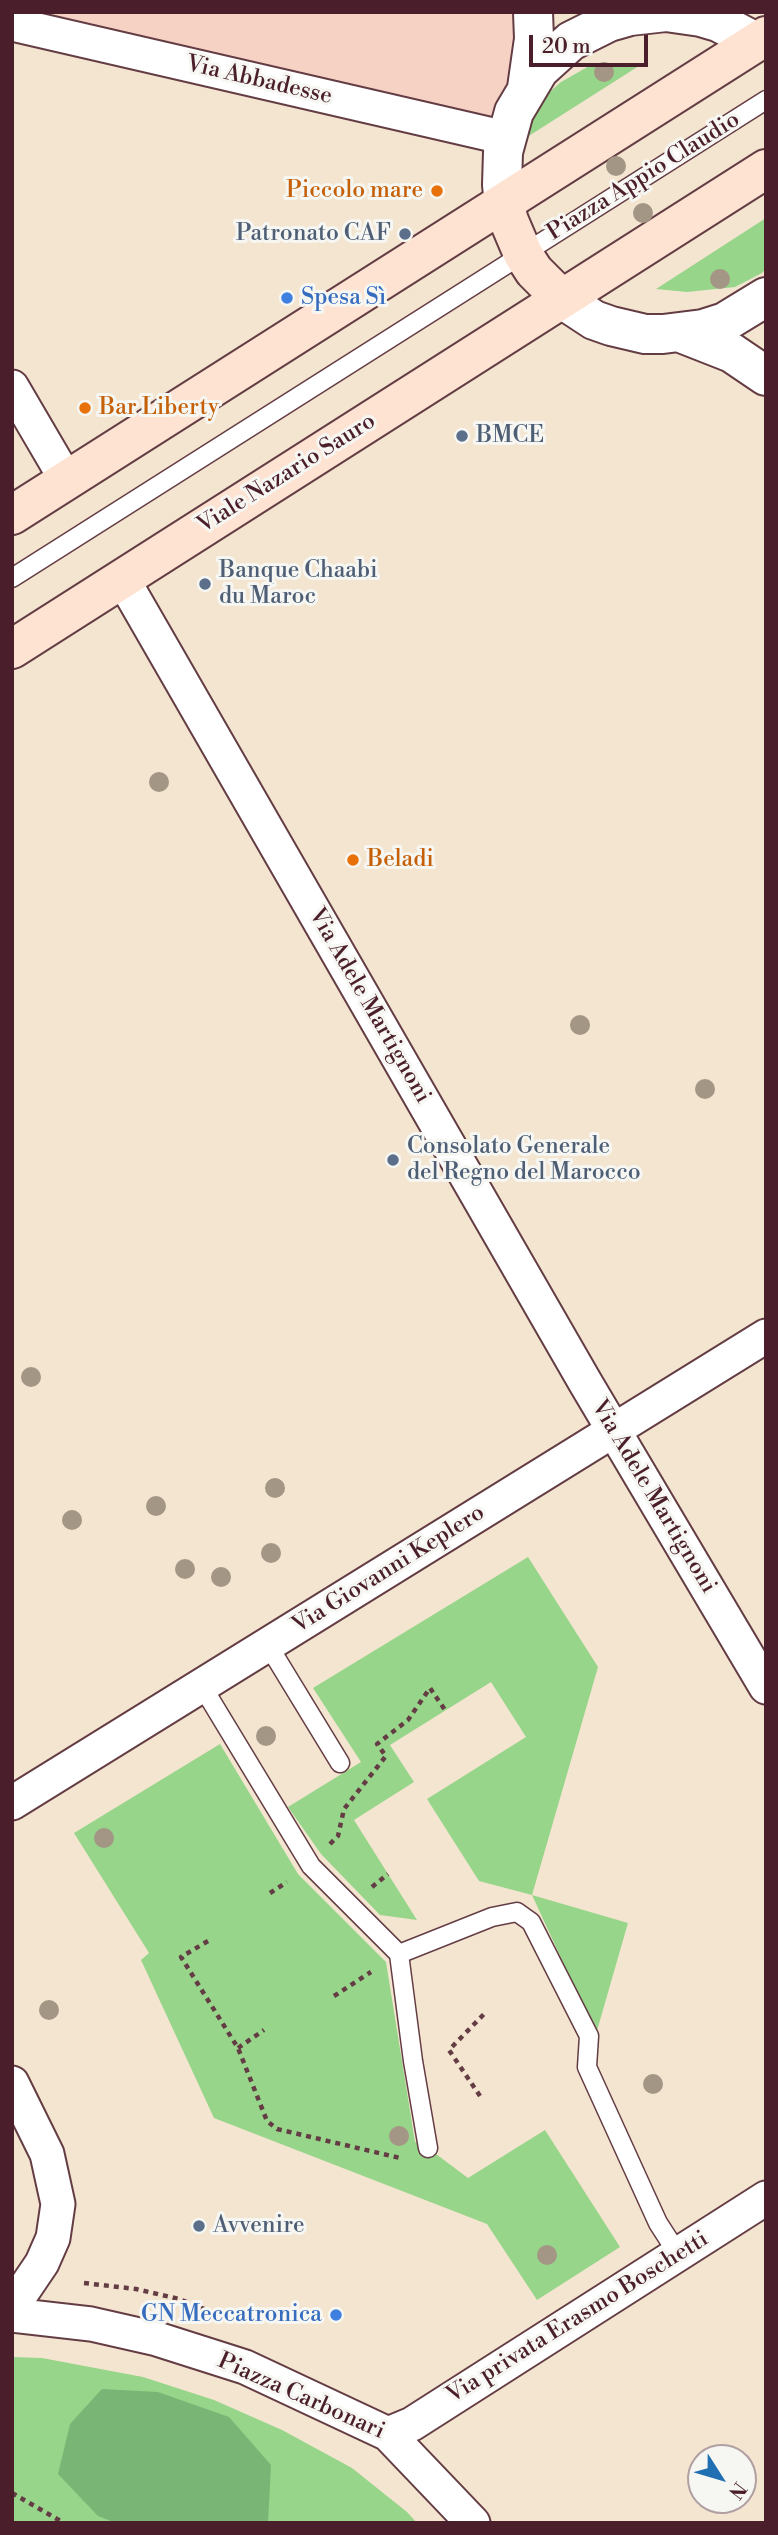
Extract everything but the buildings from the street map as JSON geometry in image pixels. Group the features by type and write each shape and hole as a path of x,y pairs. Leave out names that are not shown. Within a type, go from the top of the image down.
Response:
{"main road":[{"name":"Piazza Appio Claudio","path":"562,299 534,271 523,254 504,203 763,43"},
{"path":"562,299 766,169"},
{"path":"12,515 504,203"},
{"name":"Viale Nazario Sauro","path":"12,649 562,299"}],"street":[{"path":"527,88 534,39 533,12"},
{"name":"Piazza Appio Claudio","path":"504,203 502,167 506,138 514,112 539,70 571,41 620,14 666,12 701,17 763,43"},
{"name":"Via Abbadesse","path":"12,24 506,138"},
{"name":"Piazza Appio Claudio","path":"562,299 594,320 645,334 681,333 725,322 766,297"},
{"path":"681,333 732,353 766,376"},
{"path":"12,387 67,481"},
{"name":"Via Adele Martignoni","path":"122,579 614,1431 766,1687"},
{"name":"Via Giovanni Keplero","path":"12,1803 766,1336"},
{"path":"12,2083 47,2154 58,2204 53,2238 42,2263 19,2297 12,2301"},
{"name":"Via privata Erasmo Boschetti","path":"388,2434 412,2424 766,2198"},
{"name":"Piazza Carbonari","path":"12,2315 91,2324 157,2339 233,2363 388,2434 474,2523"}],"lane":[{"name":"Piazza Appio Claudio","path":"523,254 766,100"},
{"path":"12,578 523,254"},
{"path":"268,1645 340,1763"},
{"path":"202,1686 311,1866 399,1954 428,2148"},
{"path":"399,1954 492,1917 517,1912 531,1923 589,2036 587,2067 658,2223 678,2254"}],"path":[{"path":"270,1893 311,1866 338,1836 345,1809 386,1756 377,1744 408,1720 430,1688 445,1710"},
{"path":"208,1941 181,1957 238,2048 267,2121 277,2129 411,2160 428,2148"},
{"path":"334,1996 399,1954"},
{"path":"480,2096 449,2050 487,2011"},
{"path":"238,2048 264,2030"},
{"path":"12,2493 64,2523"}],"shaded area":[{"path":"12,12 519,12 502,132"}],"green space":[{"path":"642,64 524,139 531,117 545,96 561,82 591,65"},
{"path":"766,218 766,268 762,273 735,287 687,292 656,289"},
{"path":"528,1557 598,1667 532,1895 479,1881 427,1799 526,1737 491,1682 390,1745 414,1782 354,1820 417,1920 380,1915 321,1854 288,1807 361,1762 313,1688"},
{"path":"220,1744 298,1874 386,1962 415,2142 428,2148 468,2178 545,2130 620,2247 537,2300 487,2224 214,2118 141,1960 149,1953 74,1833"},
{"path":"532,1895 628,1923 596,2034"},
{"path":"12,2357 42,2358 143,2377 214,2400 282,2430 352,2468 417,2523 12,2523"},
{"path":"102,2389 158,2392 229,2417 271,2465 268,2523 116,2523 98,2516 58,2474 70,2424"}],"place":[{"name":"Piccolo mare","path":"437,191"},
{"name":"Patronato CAF","path":"405,234"},
{"name":"Spesa Sì","path":"287,298"},
{"name":"Bar Liberty","path":"85,408"},
{"name":"BMCE","path":"462,436"},
{"name":"Banque Chaabi du Maroc","path":"205,584"},
{"name":"Beladi","path":"353,860"},
{"name":"Consolato Generale del Regno del Marocco","path":"393,1160"},
{"name":"Avvenire","path":"199,2226"},
{"name":"GN Meccatronica","path":"336,2315"}]}
